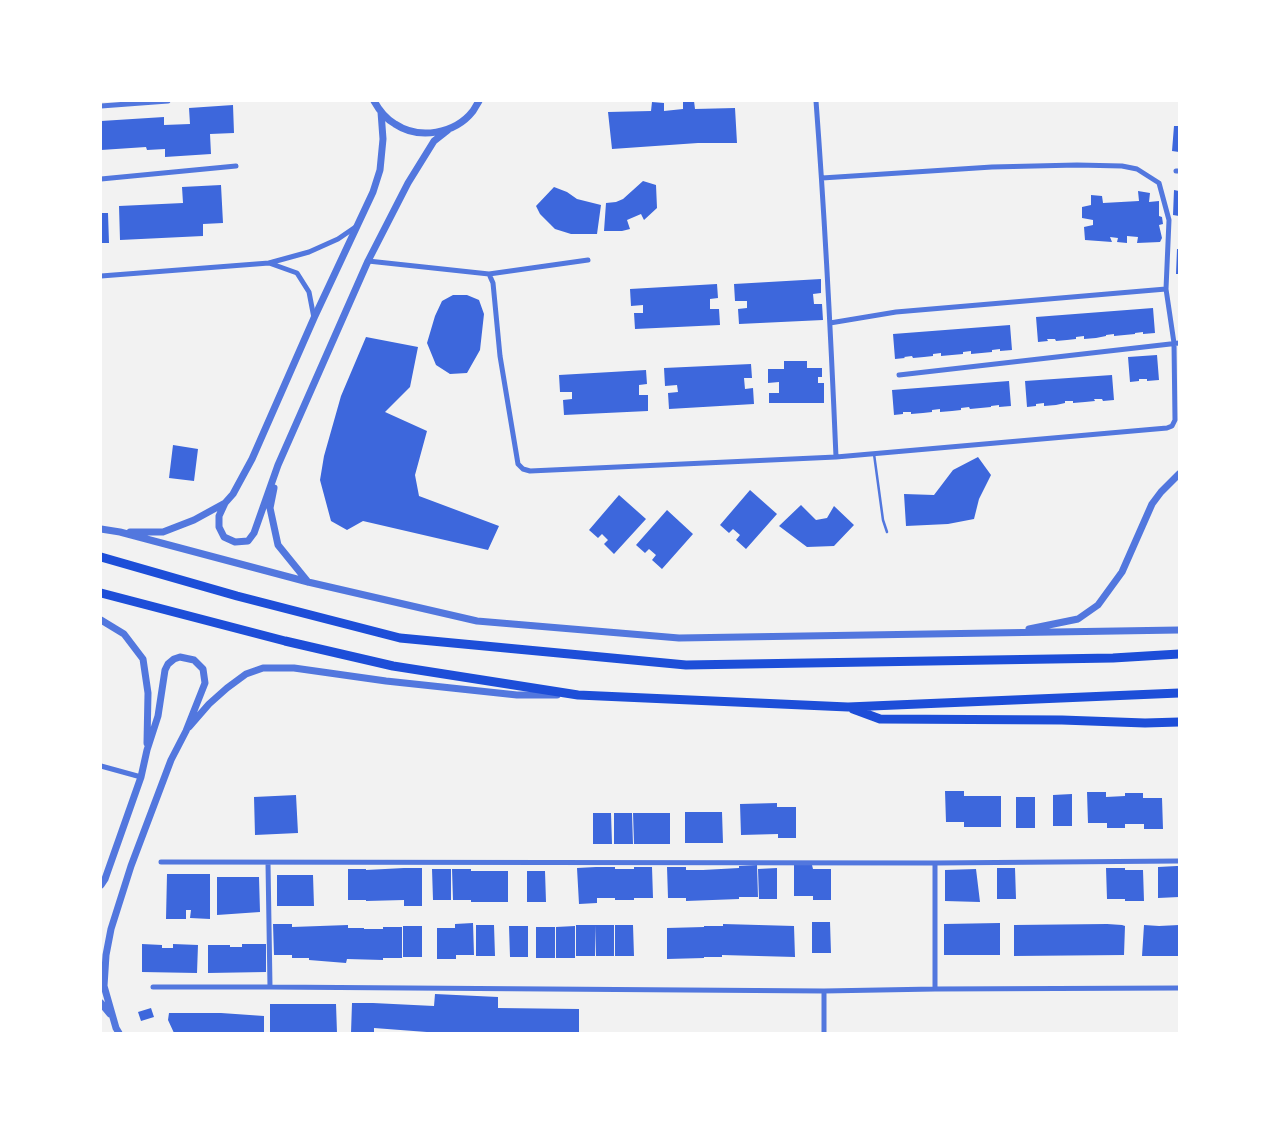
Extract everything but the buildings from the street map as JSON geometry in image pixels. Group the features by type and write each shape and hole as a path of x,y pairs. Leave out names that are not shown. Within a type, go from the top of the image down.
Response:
{"highway":[{"path":"101,557 237,596 400,638 676,664 1113,658 1179,654"},
{"path":"101,593 285,641 394,666 578,695 848,707 1179,693"},
{"path":"848,707 880,719 1179,722"}],"street":[{"path":"101,106 168,101"},
{"path":"374,101 381,112 395,124 412,132 430,133 448,130"},
{"path":"381,112 380,170 373,192 314,318 252,459 219,516 219,527 224,537 235,542 248,541 254,533 278,465 368,262 408,184 434,141 461,122 473,111 479,101"},
{"path":"816,101 822,178 836,457"},
{"path":"489,274 493,283 500,356 518,464 523,469 530,471 836,457 1172,426 1175,420 1176,343 1166,289 1169,220 1159,183 1137,169 1122,166 1077,164 992,167 822,178"},
{"path":"101,179 236,166"},
{"path":"101,276 268,263 309,252 338,239 358,226"},
{"path":"368,262 489,274 588,260"},
{"path":"268,263 297,273 309,292 314,318"},
{"path":"830,323 896,312 1166,289"},
{"path":"899,375 1176,343"},
{"path":"278,465 270,508 278,545 308,582"},
{"path":"1009,633 1078,619 1098,605 1122,572 1152,504 1179,474"},
{"path":"120,532 163,532 194,520 226,503"},
{"path":"101,529 120,532 308,582 477,621 680,638 1179,630"},
{"path":"101,620 124,634 143,659 148,693 147,750"},
{"path":"101,885 141,777 158,716 165,670 174,659 180,657 194,660 203,669 205,683 186,731 171,760 131,866 111,929 106,955 104,986 117,1031"},
{"path":"186,731 209,704 227,688 246,674 263,668 294,668 386,681 517,695 578,695"},
{"path":"101,766 141,777"},
{"path":"160,862 936,863 1179,861"},
{"path":"268,863 270,987"},
{"path":"935,989 936,863"},
{"path":"153,987 824,991 1179,988"},
{"path":"824,991 824,1033"},
{"path":"101,1003 110,1014 117,1031"}],"lane":[{"path":"874,454 883,520 887,532"}]}
